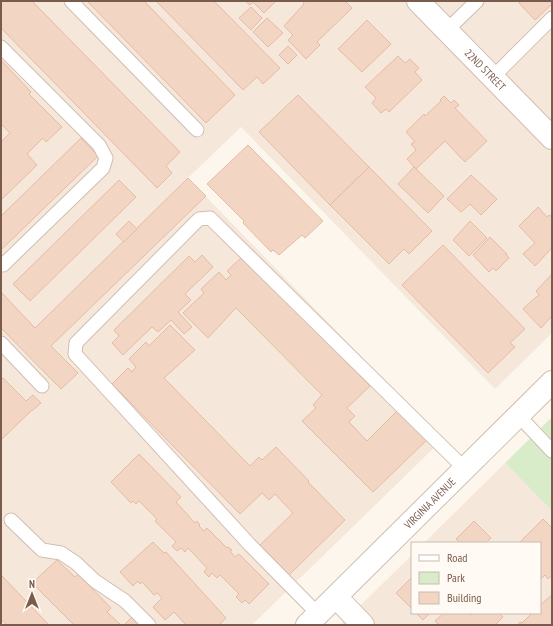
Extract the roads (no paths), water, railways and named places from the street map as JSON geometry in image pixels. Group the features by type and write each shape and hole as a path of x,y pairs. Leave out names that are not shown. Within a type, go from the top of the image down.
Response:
{"street":[{"name":"22ND STREET","path":"418,1 552,138"},
{"name":"VIRGINIA AVENUE","path":"313,620 552,382"},
{"path":"336,597 363,625"}],"lane":[{"path":"71,1 197,130"},
{"path":"447,30 477,1"},
{"path":"493,77 552,18"},
{"path":"1,47 99,145 106,158 103,168 3,265 1,265"},
{"path":"313,620 250,545 75,354 76,343 199,219 210,218 465,469"},
{"path":"1,343 42,386"},
{"path":"519,416 552,451"},
{"path":"11,520 42,550 61,553 95,581 125,601 149,625"}]}
